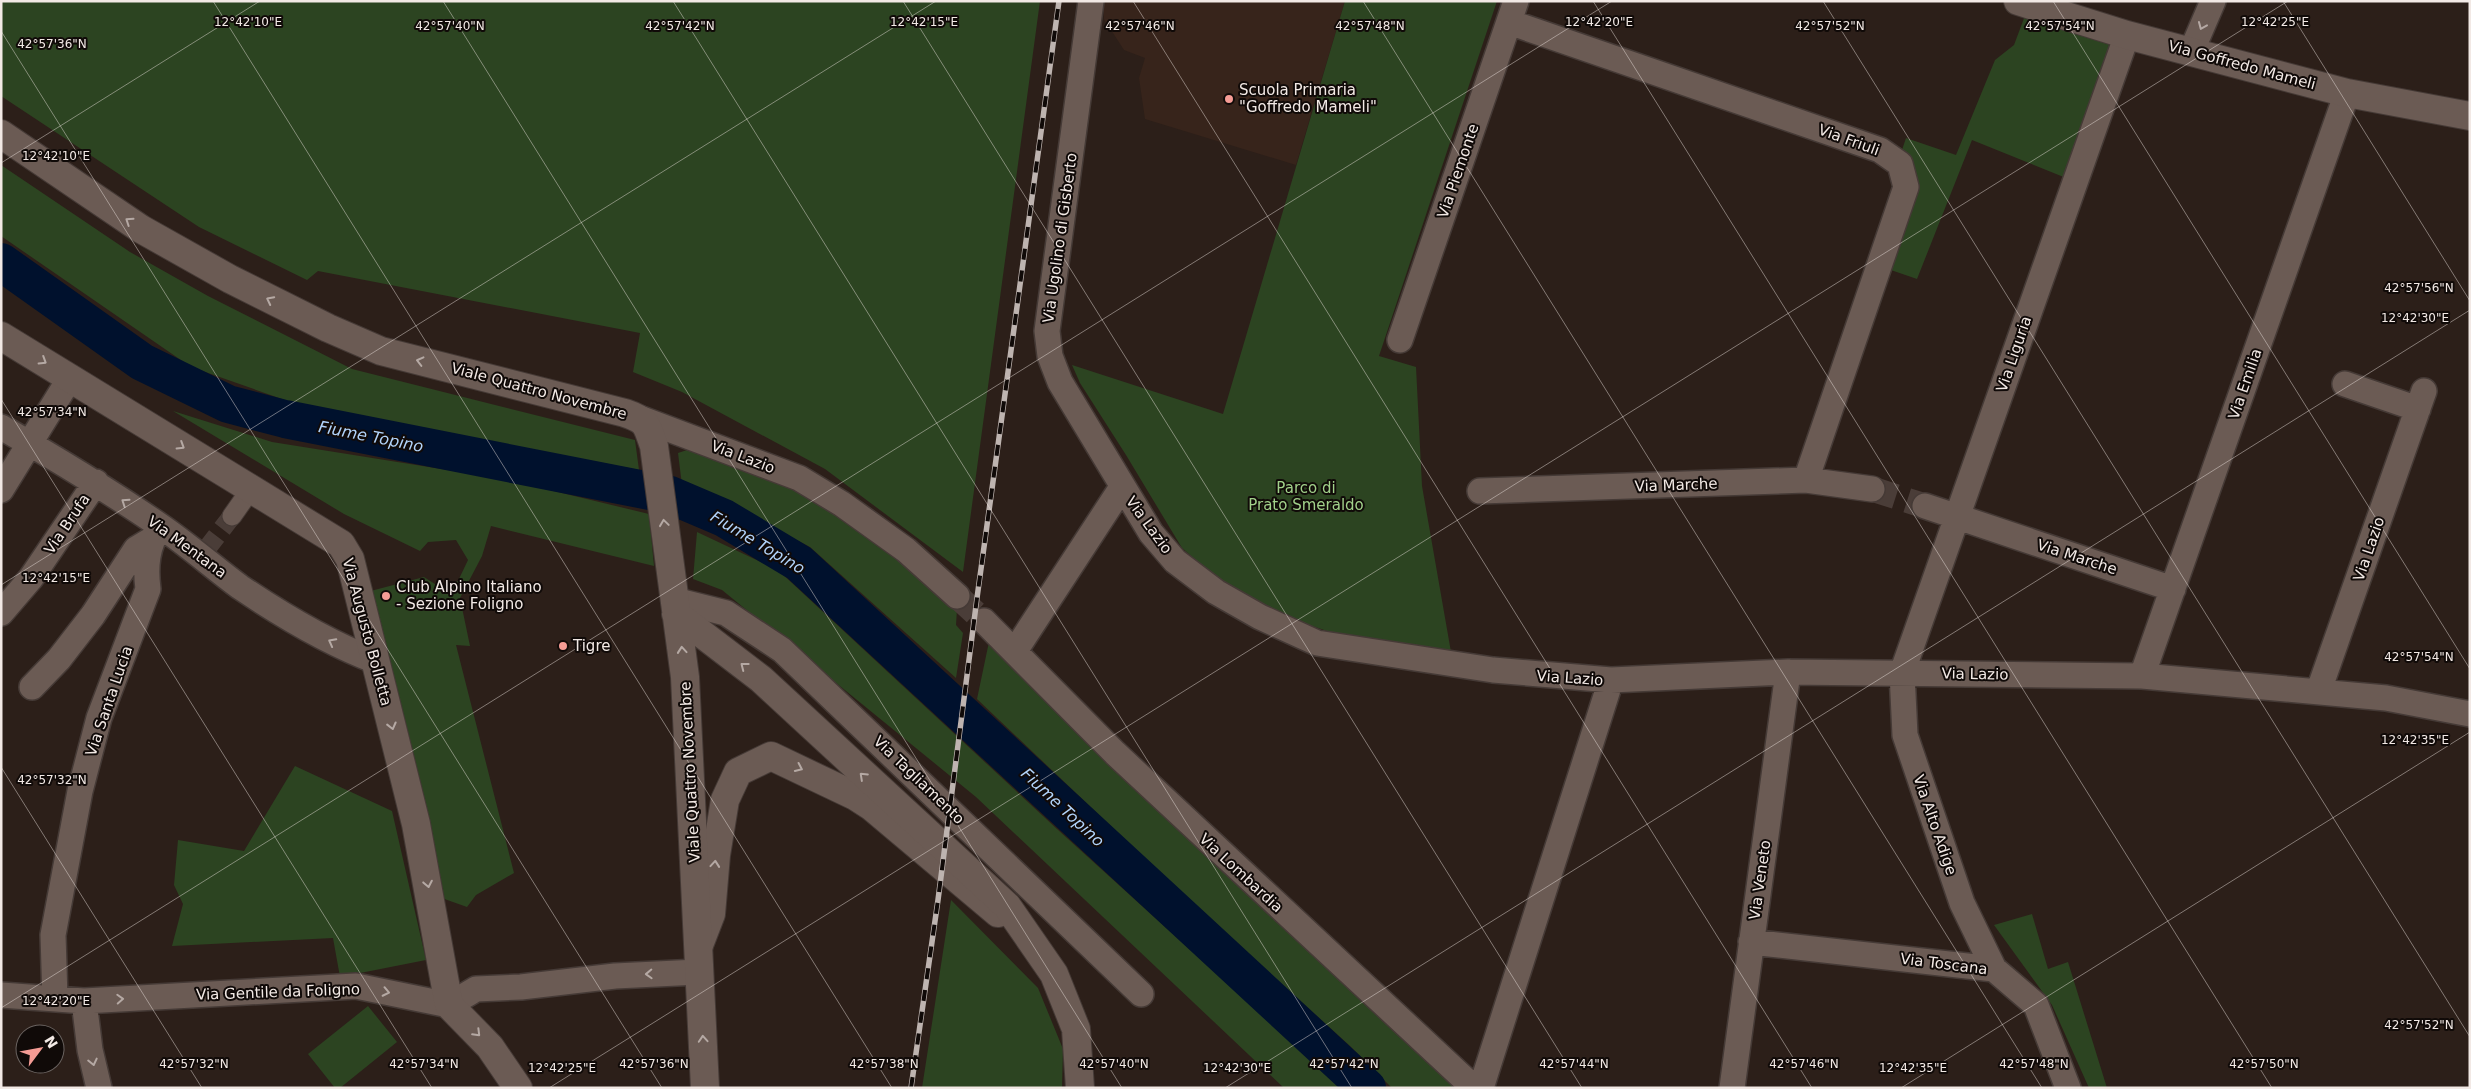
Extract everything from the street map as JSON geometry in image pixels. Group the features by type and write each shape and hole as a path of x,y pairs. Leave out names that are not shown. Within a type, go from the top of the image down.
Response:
{"main road":[{"name":"Via Goffredo Mameli","path":"2018,1 2127,35 2192,50 2347,93 2470,116"},
{"name":"Viale Quattro Novembre","path":"1,134 141,229 230,279 321,325 381,351 642,419 647,426 654,446 675,607 682,641 705,1088"},
{"name":"Via Augusto Bolletta","path":"1,336 341,544 350,559 416,824 449,1005"},
{"path":"675,607 761,679 1007,906 1054,974 1076,1029 1080,1088"},
{"path":"698,945 711,914 716,855 725,800 738,772 771,756 855,796 872,807 993,910 1024,930"},
{"path":"449,1005 490,1047 518,1088"}],"street":[{"name":"Via Ugolino di Gisberto","path":"1091,1 1047,331 1050,356 1060,382 1122,488"},
{"path":"2192,50 2213,1"},
{"name":"Via Piemonte","path":"1400,340 1512,12"},
{"name":"Via Friuli","path":"1512,12 1880,150 1900,164 1906,187 1806,480"},
{"name":"Via Liguria","path":"1902,673 2127,35"},
{"name":"Via Emilia","path":"2142,676 2347,93"},
{"path":"1,490 70,378"},
{"name":"Via Lazio","path":"2319,690 2421,400 2346,384"},
{"name":"Via Lazio","path":"642,419 799,478 842,504 906,550 957,596"},
{"name":"Via Mentana","path":"1,427 96,482 155,533 203,554 289,619 352,652 376,661"},
{"name":"Via Marche","path":"1480,491 1806,480 1872,489"},
{"name":"Via Brufa","path":"1,613 31,578 96,482"},
{"name":"Via Lazio","path":"1015,651 1122,488 1151,534 1182,566 1216,592 1260,617 1317,643 1493,670 1611,680 1788,672 2142,676 2319,690 2386,698 2470,714"},
{"path":"232,516 251,489"},
{"name":"Via Marche","path":"1925,506 2173,589"},
{"path":"32,687 59,659 93,615 136,549 155,533"},
{"name":"Via Santa Lucia","path":"55,998 53,935 80,791 99,718 148,589 146,569 155,533"},
{"name":"Via Tagliamento","path":"675,607 726,613 782,650 1141,994"},
{"path":"984,621 1015,651"},
{"name":"Via Lombardia","path":"1015,651 1115,754 1474,1088"},
{"name":"Via Veneto","path":"1732,1088 1788,672"},
{"name":"Via Alto Adige","path":"1902,673 1906,735 1962,903 1994,969"},
{"path":"1481,1088 1611,680"},
{"name":"Via Toscana","path":"1751,942 1994,969 2036,1005 2068,1088"},
{"path":"449,1005 476,989 536,985 615,976 698,972"},
{"name":"Via Gentile da Foligno","path":"1,995 84,1001 356,986 449,1005"},
{"path":"84,1001 90,1050 99,1088"}],"shaded area":[{"name":"Scuola Primaria \"Goffredo Mameli\"","path":"1104,1 1345,1 1296,165 1145,119 1139,78 1145,58 1124,50 1104,19"}],"green space":[{"path":"1,1 1040,1 963,572 825,469 682,392 633,372 640,333 318,271 307,280 199,227 1,96"},
{"name":"Parco di Prato Smeraldo","path":"1345,1 1497,1 1379,356 1416,367 1422,486 1451,652 1345,637 1282,616 1227,587 1182,548 1080,383 1072,365 1223,414"},
{"path":"2026,13 2117,40 2066,178 1972,140 1917,279 1885,268 1900,156 1906,138 1956,155 1995,60 2014,45"},
{"path":"1,165 130,252 208,296 352,369 635,440 639,470 299,405 191,367 1,236"},
{"path":"173,411 272,442 504,479 649,514 654,566 491,526 482,556 460,598 470,646 456,645 514,873 476,895 467,907 436,896 363,593 424,577 441,588 458,581 468,560 456,540 428,542 420,551 344,514"},
{"path":"693,448 817,499 910,562 957,609 956,625 963,633 956,678 810,547 720,500 682,485 678,453"},
{"path":"697,532 778,570 1057,829 1343,1088 1284,1088 976,797 722,590 693,579"},
{"path":"990,637 1466,1088 1392,1088 1350,1046 1178,890 977,699"},
{"path":"295,766 392,811 426,960 340,977 333,938 172,946 183,904 174,885 178,840 244,851"},
{"path":"951,900 1038,988 1063,1049 1062,1088 922,1088"},
{"path":"2032,914 2048,969 2068,962 2107,1088 2089,1088 2052,1005 1994,925"},
{"path":"368,1006 397,1042 340,1088 335,1088 308,1054"}],"waterway":[{"name":"Fiume Topino","path":"1,262 142,362 228,404 285,419 670,495 724,518 799,563 1367,1088"}],"tunnel":[{"path":"1872,489 1925,506"},
{"path":"205,551 232,516"},
{"path":"957,596 984,621"}],"railway":[{"path":"911,1088 1059,1"}],"place":[{"name":"Scuola Primaria \"Goffredo Mameli\"","path":"1229,99"},
{"name":"Club Alpino Italiano - Sezione Foligno","path":"386,596"},
{"name":"Tigre","path":"563,646"}]}
